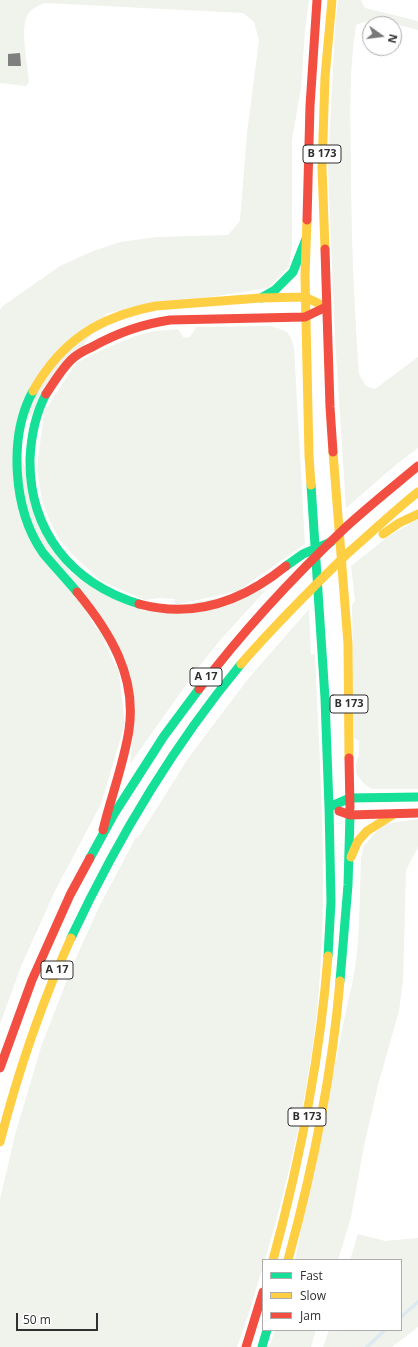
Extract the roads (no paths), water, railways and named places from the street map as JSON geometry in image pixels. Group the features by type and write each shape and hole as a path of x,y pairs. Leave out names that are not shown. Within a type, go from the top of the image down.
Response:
{"main road":[{"name":"B 173","path":"273,1259 306,1123 321,1020 330,934 331,897 329,807 321,639 311,497 305,316 310,106 317,0"},
{"name":"B 173","path":"288,1259 315,1152 327,1089 341,981 349,862 349,674 346,611 330,407 322,191 322,132 332,0"},
{"path":"260,298 276,290 293,272 306,239"},
{"path":"103,830 128,741 131,708 127,679 116,646 106,630 91,609 44,553 26,518 17,478 17,458 22,419 36,385 47,368 63,350 81,335 100,323 117,315 140,308 260,298 305,297 326,308"},
{"path":"326,308 305,316 170,320 131,327 111,335 73,358 50,386 37,416 32,434 30,473 36,505 42,524 52,544 66,560 79,573 108,593 123,600 153,608 167,610 196,609 220,604 255,588 300,556 331,542"},
{"name":"A 17","path":"0,1068 10,1036 46,946 84,865 122,798 157,745 219,660 282,590 331,542 395,484 418,466"},
{"name":"A 17","path":"0,1142 22,1066 58,969 76,926 97,884 140,808 172,758 229,679 262,640 298,602 360,543 418,492"},
{"path":"360,543 379,536 399,523 418,514"},
{"path":"329,807 350,798 418,797"},
{"path":"329,807 350,815 418,813"},
{"path":"349,862 358,841 367,831 394,814"},
{"path":"246,1347 262,1295"},
{"path":"262,1347 267,1331"}],"waterway":[{"path":"402,1316 418,1302"},
{"path":"367,1347 384,1331"}]}
